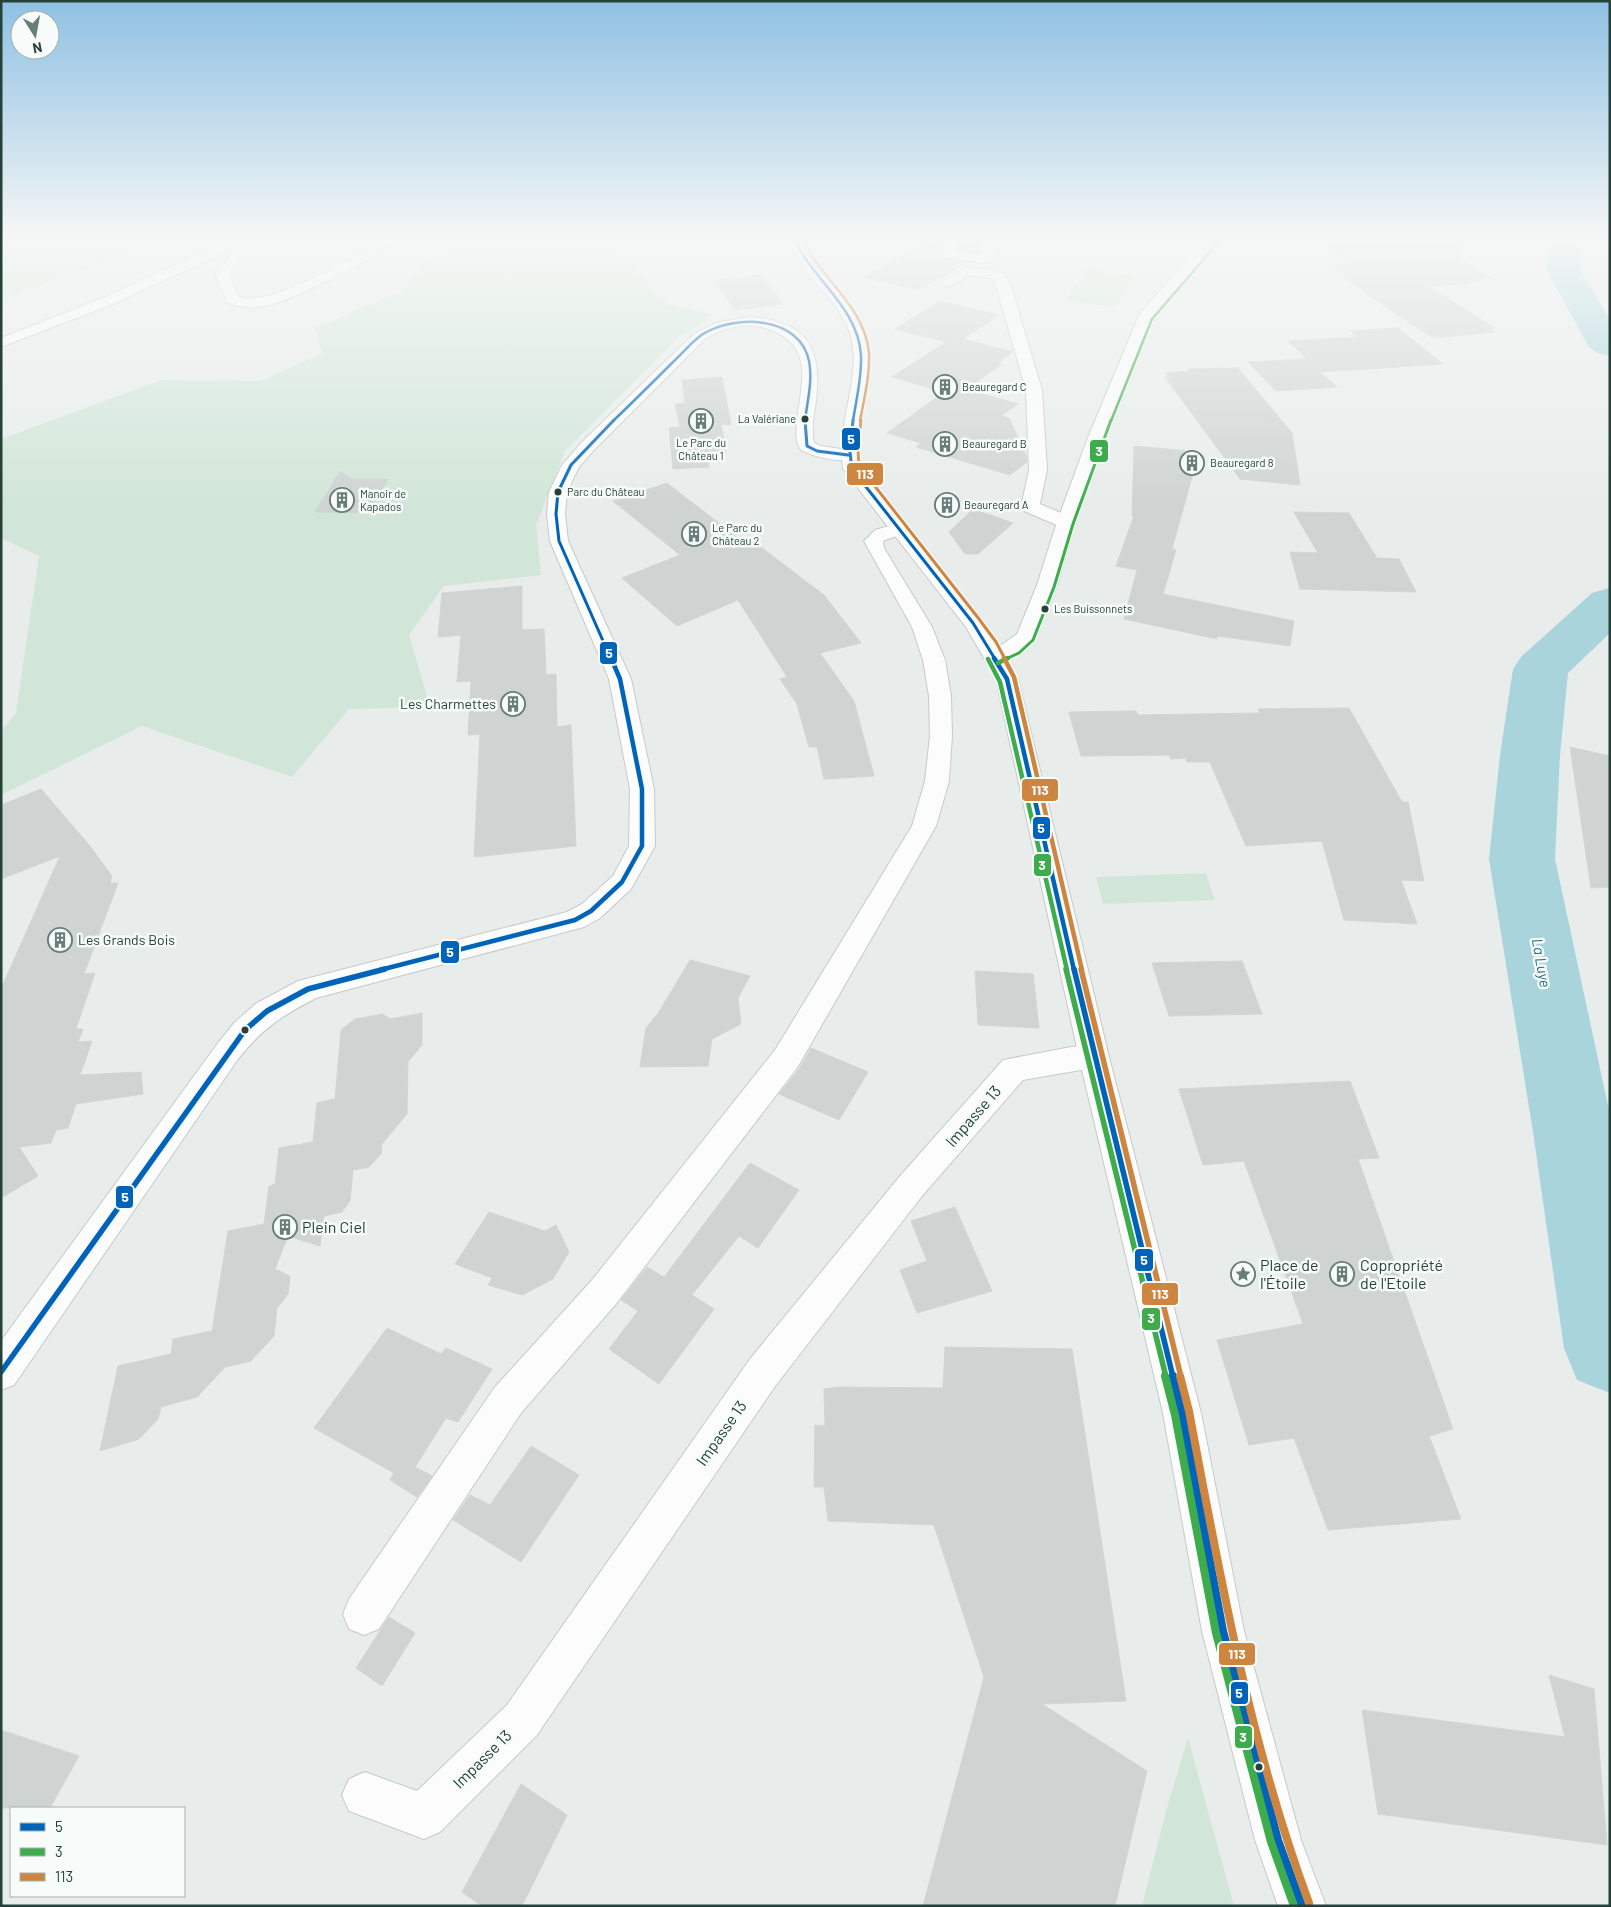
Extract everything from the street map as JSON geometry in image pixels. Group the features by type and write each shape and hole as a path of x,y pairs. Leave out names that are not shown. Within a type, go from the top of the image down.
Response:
{"street":[{"path":"1,343 44,327"},
{"path":"1,1372 228,1051 245,1030 267,1011 308,989 575,920 591,911 622,882 642,846 642,789 620,679 559,541 556,514 558,492 571,465 588,446 700,336 716,327"},
{"path":"778,327 794,333 807,350 811,374 804,434 808,446 817,451 848,455"},
{"path":"855,327 861,356 848,455 852,469 973,622 1007,679 1094,1057 1182,1413 1222,1622 1241,1705 1278,1840 1302,1906"},
{"path":"1016,327 1034,390 1038,470 1030,507 1066,522"},
{"path":"995,656 1015,647 1026,637 1047,585 1066,522 1095,440 1141,327"},
{"path":"364,1614 508,1400 604,1292 786,1059 901,868 924,826 937,781 940,696 934,660 922,627 875,548 873,541 877,537 899,529"},
{"name":"Impasse 13","path":"365,1795 424,1816 522,1720 763,1372 911,1186 1014,1069 1094,1057"}],"green space":[{"path":"695,327 679,337 565,451 536,525 541,575 444,586 409,635 430,707 349,709 292,777 142,726 1,795 1,731 16,713 39,556 1,538 1,439 162,380 261,381 323,353 314,328"},
{"path":"1206,873 1215,900 1103,904 1096,877"},
{"path":"1188,1738 1234,1906 1142,1906 1166,1811"}],"building":[{"path":"898,327 981,327 963,339 1013,352 998,363 1002,364 966,389 1018,404 1001,416 1009,418 1027,458 1027,462 1010,475 916,447 921,443 887,433 944,392 892,377 946,342 895,329"},
{"path":"1416,327 1495,328 1491,329 1495,332 1433,338"},
{"path":"1398,328 1443,364 1320,372 1337,387 1276,391 1248,362 1307,359 1288,341 1358,337 1350,331"},
{"path":"1238,368 1292,433 1300,485 1240,479 1165,377 1169,377 1166,373 1190,371 1188,369"},
{"name":"Le Parc du Château 1","path":"722,377 731,425 721,424 726,452 706,454 709,467 673,469 669,428 680,427 675,404 685,403 682,380"},
{"path":"1134,446 1199,452 1172,549 1176,550 1163,594 1294,621 1290,646 1217,636 1217,639 1124,619 1137,570 1116,566 1134,516 1132,516"},
{"name":"Manoir de Kapados","path":"340,471 352,479 388,479 371,510 363,513 315,512"},
{"path":"667,483 742,541 749,538 824,595 861,643 820,653 854,701 874,776 824,779 817,747 809,747 797,704 780,679 787,677 738,600 677,626 622,578 680,555 613,501"},
{"path":"973,509 1013,523 978,554 965,554 949,532"},
{"path":"1294,512 1349,513 1377,558 1399,559 1416,592 1300,589 1290,552 1318,553"},
{"name":"Les Charmettes","path":"522,586 522,630 544,629 546,675 556,674 557,727 571,725 576,846 474,857 480,734 468,735 471,681 457,682 461,635 438,637 442,593"},
{"path":"1349,708 1402,802 1408,802 1424,881 1401,880 1417,924 1344,920 1322,841 1246,846 1210,762 1187,762 1186,758 1171,759 1169,755 1081,756 1069,712 1136,711 1138,715 1260,713 1258,709"},
{"path":"1570,747 1610,756 1610,887 1591,888"},
{"name":"Les Grands Bois","path":"41,789 90,846 112,876 110,883 118,883 84,974 95,973 76,1029 83,1029 78,1042 92,1041 80,1075 141,1072 143,1094 76,1104 68,1128 56,1130 51,1143 19,1147 38,1176 1,1198 1,989 60,856 1,879 1,805"},
{"path":"690,960 750,976 738,998 741,1024 712,1039 708,1066 640,1067 646,1028 659,1012"},
{"path":"1242,961 1262,1014 1169,1016 1152,963"},
{"path":"975,971 1033,974 1039,1028 978,1025"},
{"name":"Plein Ciel","path":"422,1013 422,1045 408,1062 407,1114 382,1144 381,1154 369,1167 353,1170 350,1201 342,1212 324,1216 320,1246 288,1236 275,1269 290,1276 288,1294 277,1308 274,1336 251,1361 225,1367 197,1397 161,1407 158,1419 139,1439 100,1451 118,1366 171,1354 173,1339 212,1331 228,1231 264,1224 269,1186 275,1184 279,1148 313,1142 317,1103 335,1099 341,1030 355,1019 383,1014 390,1019"},
{"path":"811,1048 868,1072 839,1120 779,1094 799,1069"},
{"name":"Copropriété de l'Etoile","path":"1350,1081 1379,1158 1358,1159 1453,1429 1429,1436 1461,1519 1328,1530 1294,1438 1249,1445 1217,1340 1303,1324 1244,1161 1203,1165 1179,1089"},
{"path":"750,1163 799,1190 758,1248 739,1236 692,1295 714,1309 659,1384 609,1349 638,1311 621,1300 647,1267 664,1277"},
{"path":"955,1207 992,1291 917,1313 900,1270 927,1261 911,1221"},
{"path":"489,1212 545,1231 556,1225 569,1252 553,1279 522,1295 488,1285 492,1278 455,1264"},
{"path":"387,1328 441,1354 446,1348 492,1369 458,1422 446,1418 415,1467 432,1476 417,1497 390,1480 394,1473 314,1428"},
{"path":"945,1347 1072,1349 1126,1701 1042,1704 1147,1771 1115,1906 923,1906 984,1677 934,1525 828,1521 824,1487 814,1487 815,1425 825,1426 824,1389 840,1387 943,1388"},
{"path":"531,1446 579,1475 521,1562 453,1520 470,1495 490,1505"},
{"path":"389,1617 415,1633 382,1686 356,1668"},
{"path":"1549,1675 1594,1689 1607,1845 1378,1814 1362,1710 1565,1737"},
{"path":"1,1730 79,1756 51,1807 1,1808"},
{"path":"521,1784 567,1815 522,1906 482,1906 462,1892"}],"waterway":[{"name":"La Luye","path":"1595,327 1602,339 1610,345"},
{"name":"La Luye","path":"1610,604 1541,669 1530,755 1522,859 1573,1132 1610,1348"}],"transit line":[{"name":"5","path":"1,1372 228,1051 245,1030 267,1011 308,989 575,920 591,911 622,882 642,846 642,789 620,679 559,541 556,514 558,492 571,465 588,446 688,347 709,331 720,327"},
{"name":"5","path":"776,327 799,341 805,348 809,360 811,372 805,422 807,446 817,451 848,455"},
{"name":"5","path":"854,327 859,340 861,372 851,436 852,469 973,623 1007,679 1094,1057 1182,1413 1223,1631 1278,1840 1302,1906"},
{"name":"113","path":"862,327 869,353 869,369 859,434 859,466 996,642 1014,677 1101,1055 1189,1411 1230,1629 1285,1838 1309,1903"},
{"name":"3","path":"998,663 1019,653 1033,640 1054,587 1073,524 1102,443 1149,327"},
{"name":"3","path":"988,659 1000,682 1087,1059 1175,1415 1216,1633 1271,1842 1294,1906"}],"place":[{"name":"Beauregard C","path":"945,387"},
{"name":"La Valériane","path":"805,419"},
{"name":"Le Parc du Château 1","path":"701,421"},
{"name":"Beauregard B","path":"945,444"},
{"name":"Beauregard 8","path":"1192,463"},
{"name":"Parc du Château","path":"558,492"},
{"name":"Manoir de Kapados","path":"342,500"},
{"name":"Beauregard A","path":"947,505"},
{"name":"Le Parc du Château 2","path":"694,534"},
{"name":"Les Buissonnets","path":"1045,609"},
{"name":"Les Charmettes","path":"513,704"},
{"name":"Les Grands Bois","path":"60,940"},
{"name":"Plein Ciel","path":"285,1227"},
{"name":"Place de l'Étoile","path":"1243,1274"},
{"name":"Copropriété de l'Etoile","path":"1342,1274"}]}
